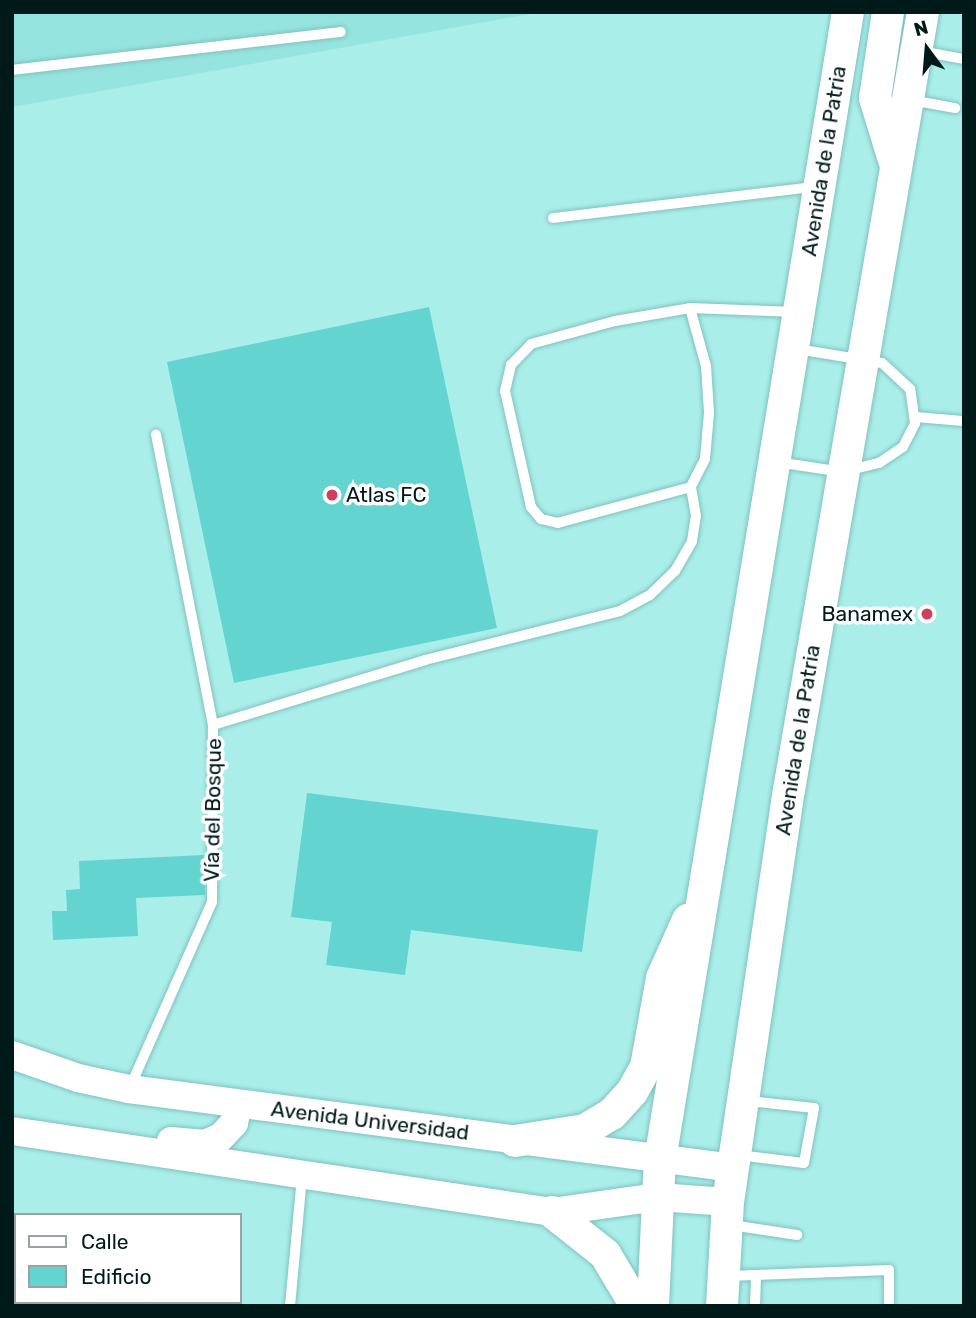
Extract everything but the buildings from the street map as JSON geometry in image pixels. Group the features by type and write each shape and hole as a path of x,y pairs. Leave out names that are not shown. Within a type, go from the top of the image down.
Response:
{"main road":[{"name":"Avenida de la Patria","path":"653,1306 660,1160 848,12"},
{"path":"888,12 875,99 895,165"},
{"name":"Avenida de la Patria","path":"723,1291 727,1213 741,1100 842,472 923,12"},
{"path":"515,1141 585,1130 612,1114 632,1093 646,1067 662,978 702,898"},
{"name":"Avenida Universidad","path":"12,1055 78,1078 129,1089 660,1160 734,1161"},
{"path":"50,1140 103,1133 205,1144 228,1131 238,1104"},
{"path":"12,1131 50,1140 552,1212 658,1197 727,1213"},
{"path":"552,1212 605,1254 636,1306"}],"lane":[{"path":"12,70 341,32"},
{"path":"916,51 964,59"},
{"path":"907,99 955,108"},
{"path":"553,218 821,186"},
{"path":"691,488 558,523 541,519 531,507 505,391 511,365 531,344 615,321 690,308 800,312"},
{"path":"214,725 425,660 620,611 650,594 675,571 692,541 696,516 691,488 705,459 709,413 706,366 690,308"},
{"path":"773,461 842,472 879,463 903,447 915,417 910,389 882,363 794,348"},
{"path":"915,417 964,421"},
{"name":"Vía del Bosque","path":"129,1089 212,902 214,725 156,435"},
{"path":"734,1161 804,1163 814,1108 741,1100"},
{"path":"290,1306 303,1176"},
{"path":"727,1213 797,1235"},
{"path":"723,1291 756,1275 889,1270 889,1306"},
{"path":"755,1306 756,1275"}],"shaded area":[{"path":"12,12 541,12 12,107"}],"place":[{"name":"Atlas FC","path":"332,495"},
{"name":"Banamex","path":"927,614"}]}
